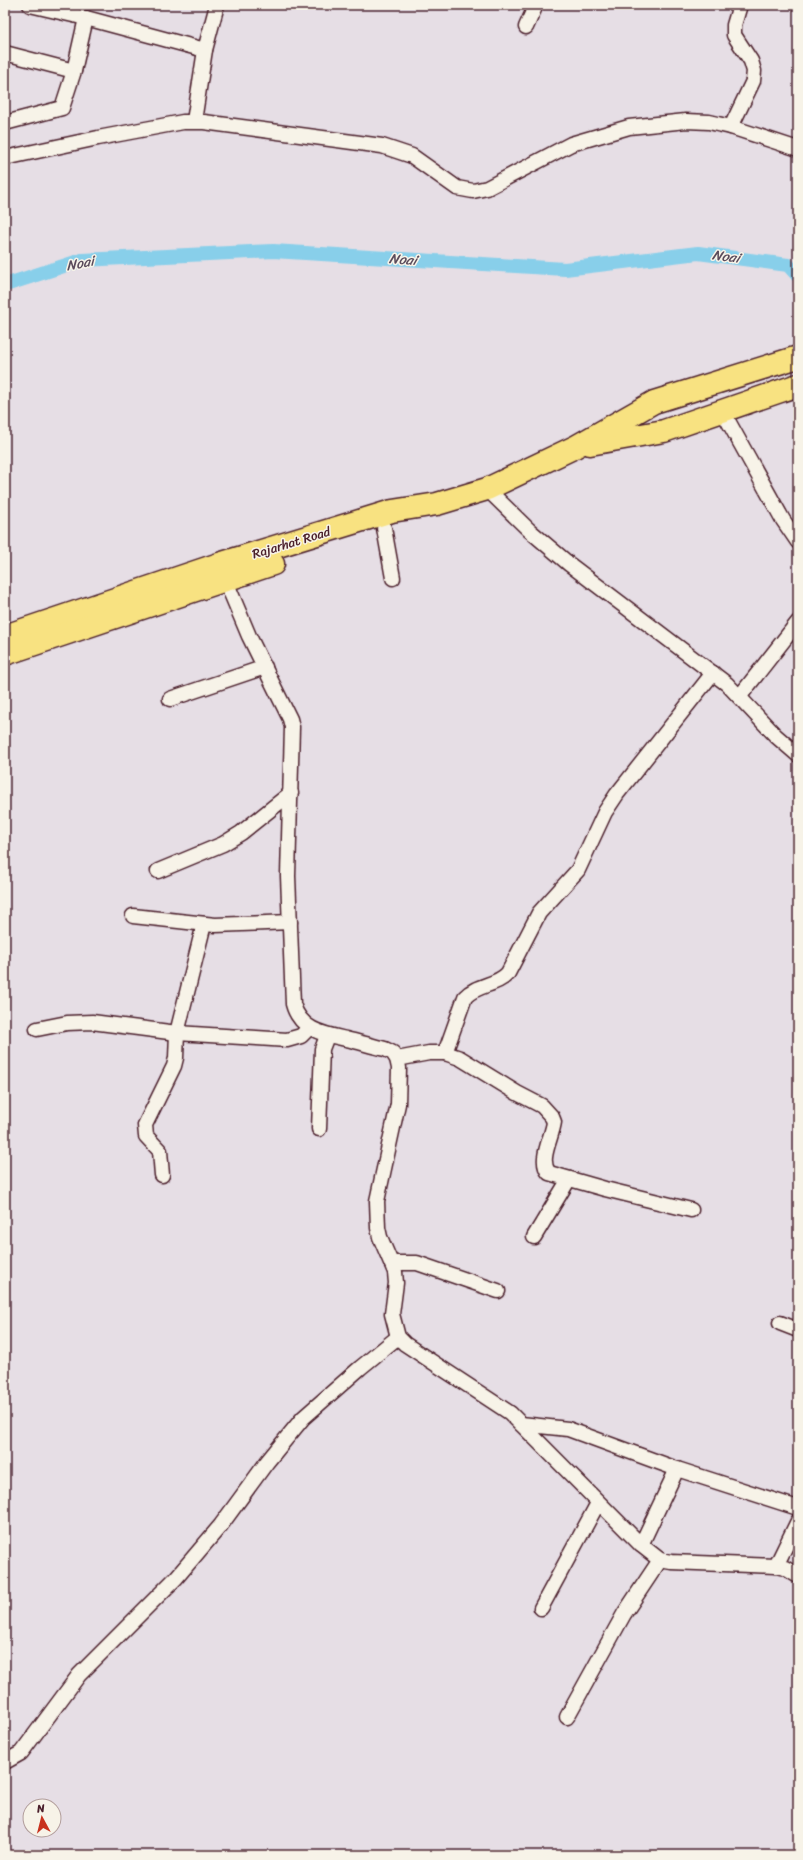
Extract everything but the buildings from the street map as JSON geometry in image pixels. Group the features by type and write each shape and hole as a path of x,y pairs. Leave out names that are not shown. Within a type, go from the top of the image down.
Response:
{"main road":[{"path":"575,447 654,402 798,357"},
{"path":"575,447 664,431 744,402 798,385"},
{"name":"Rajarhat Road","path":"5,636 264,551 392,511 437,504 487,489 575,447"},
{"path":"5,654 225,579 405,521 437,504"}],"street":[{"path":"30,5 58,8 86,18 205,50"},
{"path":"194,121 205,50 216,5"},
{"path":"526,27 536,5"},
{"path":"731,127 754,76 751,61 734,35 733,30 740,5"},
{"path":"5,123 62,108 74,71 86,18"},
{"path":"5,53 74,71"},
{"path":"5,158 98,138 194,121 382,146 412,156 457,188 472,191 486,188 571,144 614,130 629,127 692,121 709,122 731,127 798,149"},
{"path":"722,410 783,520 798,542"},
{"path":"487,489 529,530 569,564 713,673 740,696 776,736 798,755"},
{"path":"384,528 393,578"},
{"path":"225,579 249,636 265,666 290,719 292,727 288,876 293,1004 295,1012 309,1028 327,1036 386,1049 393,1053 399,1068 397,1109 377,1210 380,1237 395,1272 396,1283 392,1314 398,1337 405,1344 499,1404 521,1424 641,1545 660,1560 671,1562 776,1566 785,1568 798,1576"},
{"path":"740,696 798,622"},
{"path":"170,699 265,666"},
{"path":"445,1053 465,997 471,991 502,979 508,973 539,913 578,870 605,812 617,794 713,673"},
{"path":"158,871 223,844 241,833 291,793"},
{"path":"133,916 204,924 290,922"},
{"path":"162,1175 160,1151 146,1136 144,1131 145,1125 174,1066 176,1058 177,1032 204,924"},
{"path":"37,1029 78,1022 177,1032 287,1040 300,1036 309,1028"},
{"path":"319,1130 322,1049 327,1036"},
{"path":"397,1060 429,1053 445,1053 460,1058 517,1093 542,1106 552,1117 554,1122 544,1165 549,1172 569,1179 691,1210"},
{"path":"534,1237 569,1179"},
{"path":"392,1263 418,1263 498,1291"},
{"path":"780,1323 798,1330"},
{"path":"5,1762 21,1753 80,1675 176,1578 225,1521 267,1462 303,1418 398,1337"},
{"path":"521,1424 568,1429 677,1469 798,1508"},
{"path":"641,1545 677,1469"},
{"path":"541,1608 598,1503"},
{"path":"776,1566 798,1521"},
{"path":"568,1717 624,1614 660,1560"}],"waterway":[{"name":"Noai","path":"5,285 82,260 273,251 565,269 698,253 788,265 798,276"}]}
